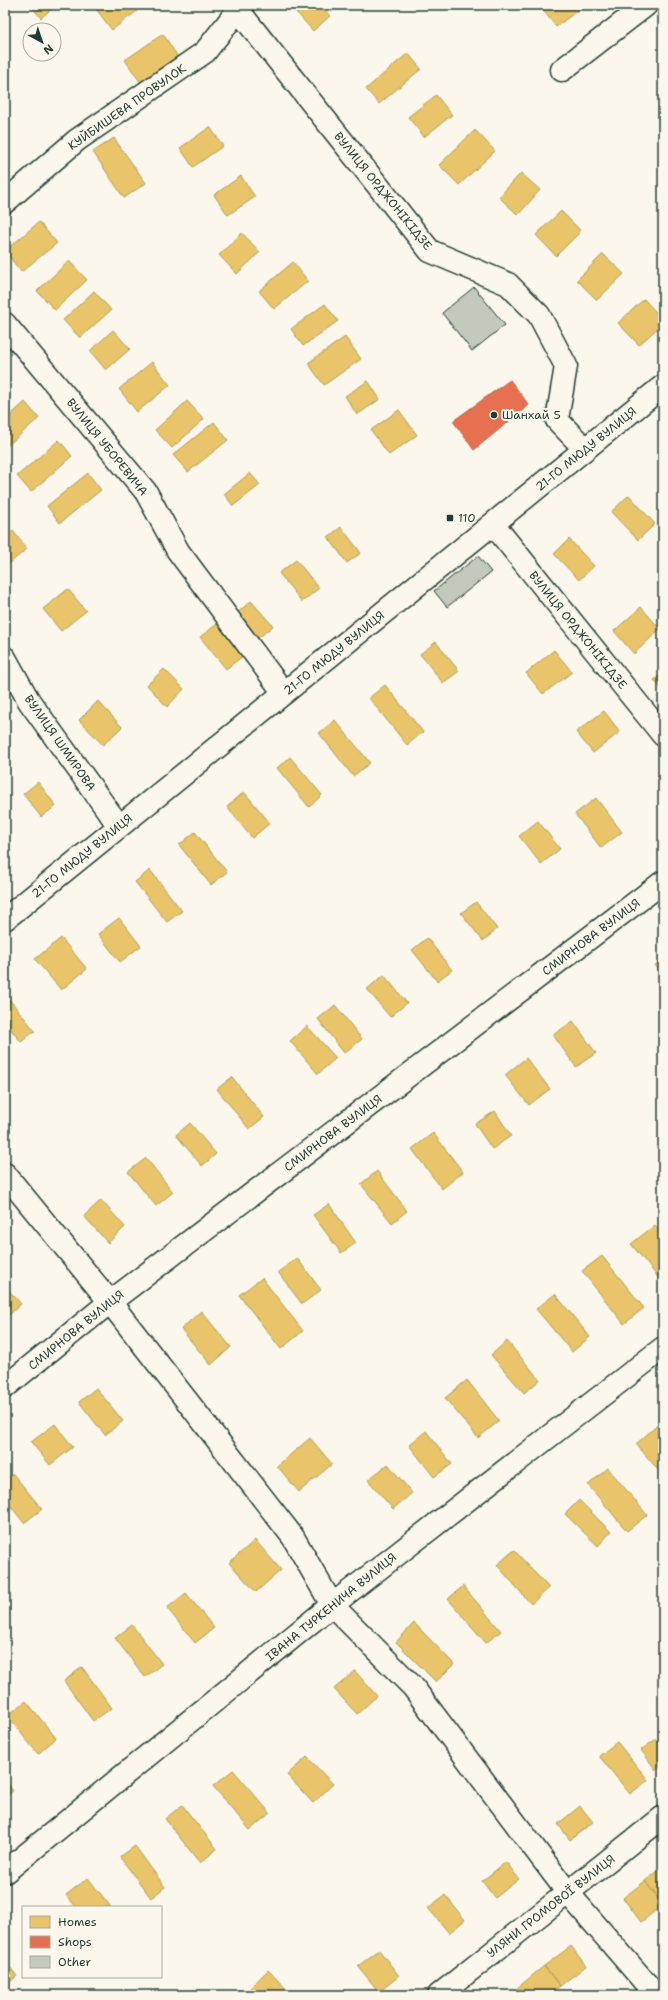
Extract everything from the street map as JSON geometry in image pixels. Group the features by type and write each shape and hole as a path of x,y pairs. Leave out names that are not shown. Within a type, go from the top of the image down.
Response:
{"street":[{"path":"562,70 646,5"},
{"name":"КУЙБИШЕВА ПРОВУЛОК","path":"5,202 77,140 205,52 238,6"},
{"name":"ВУЛИЦЯ ОРДЖОНІКІДЗЕ","path":"238,6 430,251 508,284 540,315 566,366 557,420 585,449"},
{"name":"ВУЛИЦЯ УБОРЕВИЧА","path":"5,324 146,492 178,551 284,694"},
{"name":"21-ГО МЮДУ ВУЛИЦЯ","path":"5,919 663,386"},
{"name":"ВУЛИЦЯ ОРДЖОНІКІДЗЕ","path":"493,524 663,735"},
{"name":"ВУЛИЦЯ ШМИРОВА","path":"5,658 29,701 119,826"},
{"name":"СМИРНОВА ВУЛИЦЯ","path":"5,1387 110,1302 663,882"},
{"path":"5,1174 110,1302 293,1537 332,1605 413,1687 568,1893 656,1995"},
{"name":"ІВАНА ТУРКЕНИЧА ВУЛИЦЯ","path":"5,1872 332,1605 663,1348"},
{"name":"УЛЯНИ ГРОМОВОЇ ВУЛИЦЯ","path":"439,1995 663,1817"}],"building: Homes":[{"path":"30,5 56,5 41,18"},
{"path":"101,5 132,5 137,11 112,30 96,9"},
{"path":"290,5 320,5 330,16 313,31"},
{"path":"539,5 580,5 582,7 556,27"},
{"path":"163,34 178,57 141,83 125,60"},
{"path":"408,53 421,69 379,104 366,89"},
{"path":"436,95 452,115 424,137 408,117"},
{"path":"210,127 223,146 193,167 180,148"},
{"path":"475,130 495,151 459,185 439,165"},
{"path":"114,138 146,183 124,198 93,152"},
{"path":"521,173 540,190 518,215 499,197"},
{"path":"241,176 255,197 228,215 214,195"},
{"path":"561,211 581,231 556,256 536,235"},
{"path":"39,222 57,243 21,272 5,251"},
{"path":"242,233 260,252 237,274 219,255"},
{"path":"603,254 624,274 597,300 577,280"},
{"path":"69,261 87,280 55,310 37,291"},
{"path":"293,262 308,281 274,309 259,291"},
{"path":"94,291 111,310 80,338 63,320"},
{"path":"644,299 663,320 663,323 639,345 618,323"},
{"path":"325,304 338,321 303,346 291,329"},
{"path":"113,330 130,349 106,370 90,351"},
{"path":"345,337 361,359 324,385 308,363"},
{"path":"152,362 170,385 137,412 119,389"},
{"path":"368,381 380,399 357,415 345,396"},
{"path":"187,401 204,419 172,448 155,430"},
{"path":"25,402 39,418 6,447 5,420"},
{"path":"399,410 417,435 389,455 371,430"},
{"path":"214,422 228,440 188,472 173,455"},
{"path":"59,440 72,456 31,492 17,476"},
{"path":"88,473 101,490 60,523 47,506"},
{"path":"250,473 260,485 233,506 224,494"},
{"path":"629,495 655,524 638,540 611,512"},
{"path":"341,527 361,553 347,563 328,537"},
{"path":"13,531 27,549 5,567 5,537"},
{"path":"569,539 594,566 579,580 554,554"},
{"path":"296,560 319,588 302,602 279,573"},
{"path":"68,589 86,611 61,631 43,609"},
{"path":"251,601 273,626 257,639 236,614"},
{"path":"641,607 660,629 634,654 614,631"},
{"path":"217,624 243,656 226,669 200,637"},
{"path":"436,642 459,671 443,683 420,654"},
{"path":"554,650 572,672 543,694 526,673"},
{"path":"164,669 184,689 167,707 147,685"},
{"path":"663,673 663,691 654,680"},
{"path":"385,685 423,732 407,745 369,698"},
{"path":"98,701 122,727 103,745 79,720"},
{"path":"604,711 620,732 593,753 576,732"},
{"path":"335,720 370,763 353,776 319,733"},
{"path":"290,757 322,795 309,807 277,768"},
{"path":"38,782 56,806 41,817 23,794"},
{"path":"244,792 270,823 252,838 227,807"},
{"path":"596,798 622,832 601,848 575,814"},
{"path":"538,821 560,849 541,864 519,836"},
{"path":"195,832 227,872 211,885 179,845"},
{"path":"150,870 182,911 167,922 135,882"},
{"path":"476,902 497,929 483,941 461,913"},
{"path":"119,918 141,946 120,962 98,934"},
{"path":"61,938 87,969 61,990 35,959"},
{"path":"427,938 452,970 437,981 412,950"},
{"path":"663,958 663,975 655,965"},
{"path":"384,975 407,1003 390,1017 367,989"},
{"path":"5,994 35,1031 21,1042 5,1022"},
{"path":"335,1005 362,1039 344,1053 318,1019"},
{"path":"573,1021 596,1053 576,1067 553,1035"},
{"path":"307,1026 336,1058 318,1074 290,1041"},
{"path":"526,1058 550,1089 529,1105 505,1075"},
{"path":"232,1077 264,1117 249,1129 217,1089"},
{"path":"495,1111 511,1136 492,1149 475,1124"},
{"path":"190,1123 216,1154 202,1166 176,1135"},
{"path":"433,1133 463,1172 442,1189 412,1149"},
{"path":"146,1158 173,1192 156,1206 128,1172"},
{"path":"377,1171 407,1211 392,1223 361,1184"},
{"path":"101,1200 125,1227 108,1243 84,1216"},
{"path":"329,1204 356,1243 341,1253 313,1215"},
{"path":"655,1225 663,1235 663,1279 661,1281 631,1244"},
{"path":"602,1256 644,1308 624,1324 582,1271"},
{"path":"297,1258 321,1290 302,1304 278,1272"},
{"path":"262,1278 303,1331 281,1349 239,1295"},
{"path":"5,1286 21,1304 9,1315 5,1310"},
{"path":"555,1294 590,1337 572,1352 536,1309"},
{"path":"201,1311 231,1347 211,1365 181,1329"},
{"path":"507,1341 540,1380 524,1393 491,1355"},
{"path":"467,1380 499,1421 478,1438 445,1398"},
{"path":"96,1388 123,1421 105,1435 79,1402"},
{"path":"661,1422 663,1424 663,1469 660,1472 636,1444"},
{"path":"55,1424 73,1447 50,1465 31,1442"},
{"path":"426,1431 452,1464 434,1477 409,1445"},
{"path":"310,1438 332,1464 299,1492 277,1466"},
{"path":"388,1464 412,1493 393,1509 368,1480"},
{"path":"608,1468 647,1515 627,1531 588,1485"},
{"path":"13,1474 42,1509 24,1523 5,1499 5,1481"},
{"path":"579,1500 611,1532 598,1546 565,1514"},
{"path":"255,1540 281,1570 256,1592 229,1563"},
{"path":"514,1550 549,1588 531,1604 497,1565"},
{"path":"463,1586 501,1631 486,1643 448,1599"},
{"path":"186,1593 214,1628 195,1643 167,1608"},
{"path":"414,1623 454,1664 436,1682 396,1642"},
{"path":"132,1625 162,1664 145,1677 115,1638"},
{"path":"82,1667 112,1708 93,1721 64,1681"},
{"path":"355,1671 377,1696 357,1714 334,1689"},
{"path":"26,1701 56,1738 38,1754 7,1716"},
{"path":"656,1739 663,1748 663,1764 656,1770 641,1750"},
{"path":"617,1742 648,1780 630,1794 599,1756"},
{"path":"307,1757 333,1784 313,1803 287,1775"},
{"path":"233,1770 270,1813 250,1830 213,1786"},
{"path":"5,1780 13,1791 5,1797"},
{"path":"182,1805 217,1849 200,1863 165,1819"},
{"path":"580,1806 593,1822 570,1840 558,1824"},
{"path":"135,1846 165,1887 151,1898 120,1857"},
{"path":"506,1862 519,1879 495,1898 482,1881"},
{"path":"663,1867 663,1905 645,1881"},
{"path":"88,1878 110,1906 75,1906 66,1895"},
{"path":"645,1881 663,1905 641,1922 623,1898"},
{"path":"445,1895 465,1920 449,1933 428,1908"},
{"path":"571,1946 586,1966 560,1986 544,1966"},
{"path":"379,1950 399,1976 379,1992 358,1966"},
{"path":"5,1961 17,1976 5,1986"},
{"path":"544,1966 560,1986 549,1995 520,1995 516,1989"},
{"path":"268,1970 292,1995 257,1995 250,1988"}],"building: Shops":[{"path":"510,380 529,405 474,450 453,421"}],"building: Other":[{"path":"474,287 505,325 472,351 442,313"},
{"path":"478,556 491,572 447,607 434,591"}],"place":[{"name":"Шанхай 5","path":"494,415"},
{"name":"110","path":"450,518"}]}
